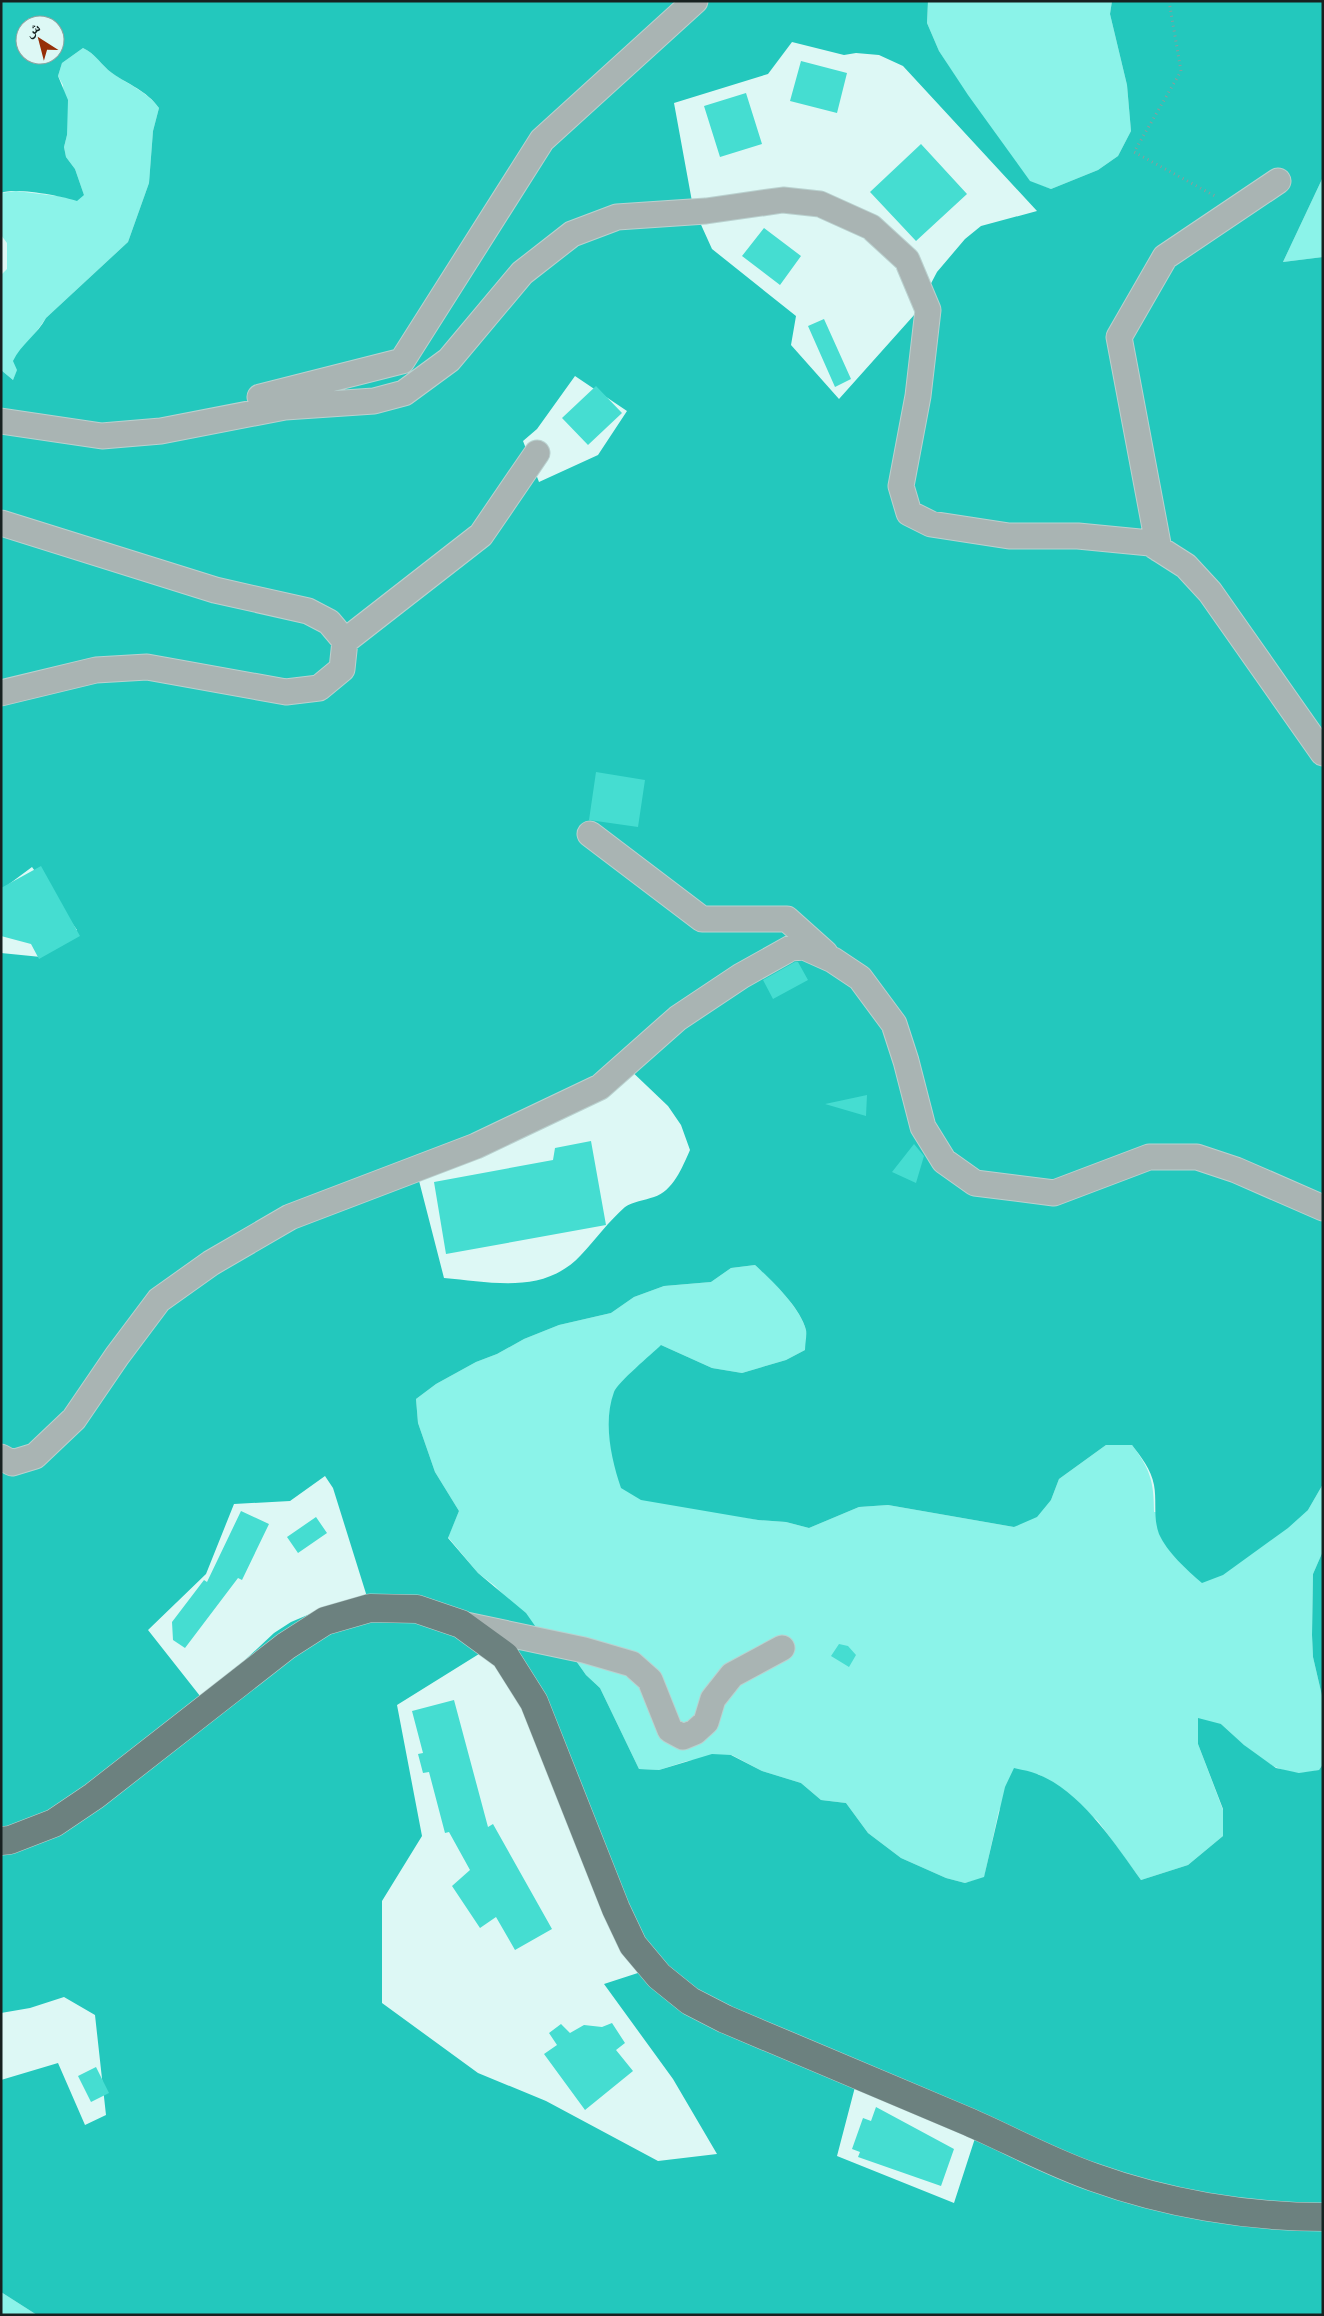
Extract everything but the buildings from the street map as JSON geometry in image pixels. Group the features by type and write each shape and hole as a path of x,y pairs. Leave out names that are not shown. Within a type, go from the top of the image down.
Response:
{"main road":[{"path":"1,1841 10,1840 54,1823 94,1796 286,1646 325,1621 370,1608 417,1609 461,1624 505,1656 534,1702 616,1909 634,1945 659,1976 690,2001 725,2019 1004,2137 1091,2177 1150,2196 1212,2207 1294,2217 1323,2217"}],"street":[{"path":"226,418 232,404 402,361 542,140 695,1"},
{"path":"1158,549 1119,337 1165,257 1278,181"},
{"path":"1,421 102,436 161,430 285,407 374,401 404,393 449,360 522,273 572,234 618,217 706,211 782,200 820,204 871,227 907,260 928,310 918,396 901,486 909,513 931,524 1009,536 1078,536 1150,543 1186,566 1210,592 1323,753"},
{"path":"345,641 481,535 537,453"},
{"path":"1,523 215,590 308,611 330,622 345,641 342,669 319,688 286,692 147,667 96,670 1,693"},
{"path":"590,834 702,919 787,919 833,960 860,978 894,1024 906,1061 923,1127 944,1161 974,1183 1054,1193 1149,1157 1197,1157 1236,1170 1323,1208"},
{"path":"1,1457 12,1463 35,1456 74,1419 116,1356 159,1300 211,1263 290,1217 476,1146 600,1087 678,1018 775,955 791,948 804,947 833,960"},
{"path":"461,1624 584,1650 632,1664 650,1680 670,1730 683,1737 695,1732 706,1722 714,1699 732,1675 782,1648"}],"path":[{"path":"1169,1 1180,71 1134,152 1237,208"}],"shaded area":[{"path":"1,1 928,1 927,23 939,51 1030,181 1051,189 1098,170 1118,156 1131,131 1127,85 1110,14 1112,1 1323,1 1323,177 1283,262 1323,257 1323,1484 1308,1510 1288,1528 1223,1575 1202,1583 1172,1554 1159,1534 1156,1522 1153,1479 1132,1445 1106,1445 1059,1479 1051,1500 1037,1517 1014,1527 888,1505 859,1507 809,1528 786,1522 758,1520 641,1500 621,1488 611,1452 609,1415 614,1392 617,1387 661,1345 712,1368 742,1373 786,1360 805,1350 806,1330 798,1312 785,1295 755,1265 731,1268 711,1282 664,1286 634,1297 611,1313 559,1325 476,1362 436,1384 416,1399 418,1423 435,1472 459,1511 448,1538 478,1573 526,1613 540,1633 574,1658 586,1675 600,1688 639,1769 659,1770 712,1754 731,1755 762,1771 801,1783 821,1800 846,1803 868,1833 901,1858 946,1878 965,1883 984,1877 1005,1787 1014,1768 1037,1774 1053,1782 1068,1793 1096,1820 1141,1880 1188,1865 1223,1836 1223,1809 1198,1744 1198,1718 1221,1724 1244,1745 1276,1768 1299,1773 1319,1770 1323,1764 1323,2315 37,2315 1,2292 1,2080 58,2063 85,2125 106,2115 95,2015 64,1997 30,2008 1,2013 1,953 41,957 77,930 32,867 1,890 1,370 13,380 17,370 13,361 16,355 46,318 128,242 149,183 153,131 159,108 149,97 112,73 83,48 65,61 65,15 15,15 15,65 61,65 58,76 68,100 67,135 64,147 66,157 75,169 84,195 77,201 50,195 8,191 1,193","holes":["792,42 844,55 856,53 879,55 903,66 1037,211 981,226 965,239 937,272 915,314 839,399 791,345 796,316 712,249 693,207 674,103 768,74","575,376 627,411 598,455 539,482 523,441 537,429","625,1065 668,1106 681,1125 690,1150 676,1178 667,1190 654,1197 625,1207 581,1255 566,1268 551,1276 517,1283 444,1278 417,1173","325,1476 333,1488 368,1600 329,1606 291,1622 274,1633 244,1661 200,1696 148,1630 206,1574 234,1504 290,1501","487,1649 536,1732 644,1971 604,1984 673,2079 717,2154 658,2161 546,2101 478,2073 382,2003 382,1901 422,1836 397,1705","855,2087 978,2129 954,2203 837,2156"]},
{"path":"928,1 1112,1 1110,14 1127,85 1131,131 1118,156 1098,170 1051,189 1030,182 967,95 939,51 927,23"},
{"path":"83,48 112,73 149,97 159,108 153,131 149,183 128,242 46,318 31,339 13,380 1,370 1,275 7,269 7,243 1,235 1,193 16,191 65,197 84,195 75,169 66,157 64,147 67,135 63,85 58,76 61,65 65,65 65,61"},
{"path":"1323,177 1323,257 1283,262"},
{"path":"755,1265 777,1286 798,1313 807,1332 805,1350 786,1360 742,1373 712,1368 661,1345 705,1509 758,1520 786,1522 809,1528 859,1507 888,1505 1014,1527 1051,1500 1059,1479 1106,1445 1132,1445 1138,1453 1150,1476 1154,1512 1308,1510 1323,1484 1323,1551 1313,1574 1312,1635 1313,1657 1323,1700 1323,1764 1319,1770 1300,1773 1289,1772 1267,1763 1221,1724 1198,1744 1223,1810 1223,1836 1188,1865 1141,1880 1098,1821 1058,1786 1038,1774 999,1810 984,1878 965,1883 946,1878 901,1858 868,1833 846,1803 821,1800 801,1783 762,1771 732,1755 687,1761 659,1770 639,1769 600,1688 586,1675 574,1658 540,1633 495,1586 478,1573 448,1537 459,1511 435,1472 418,1423 416,1399 436,1384 476,1362 559,1325 611,1313 634,1297 664,1286 711,1282 731,1268"},
{"path":"1323,1551 1323,1700 1313,1657 1312,1635 1313,1574"},
{"path":"1,2292 37,2315 1,2315"}]}
